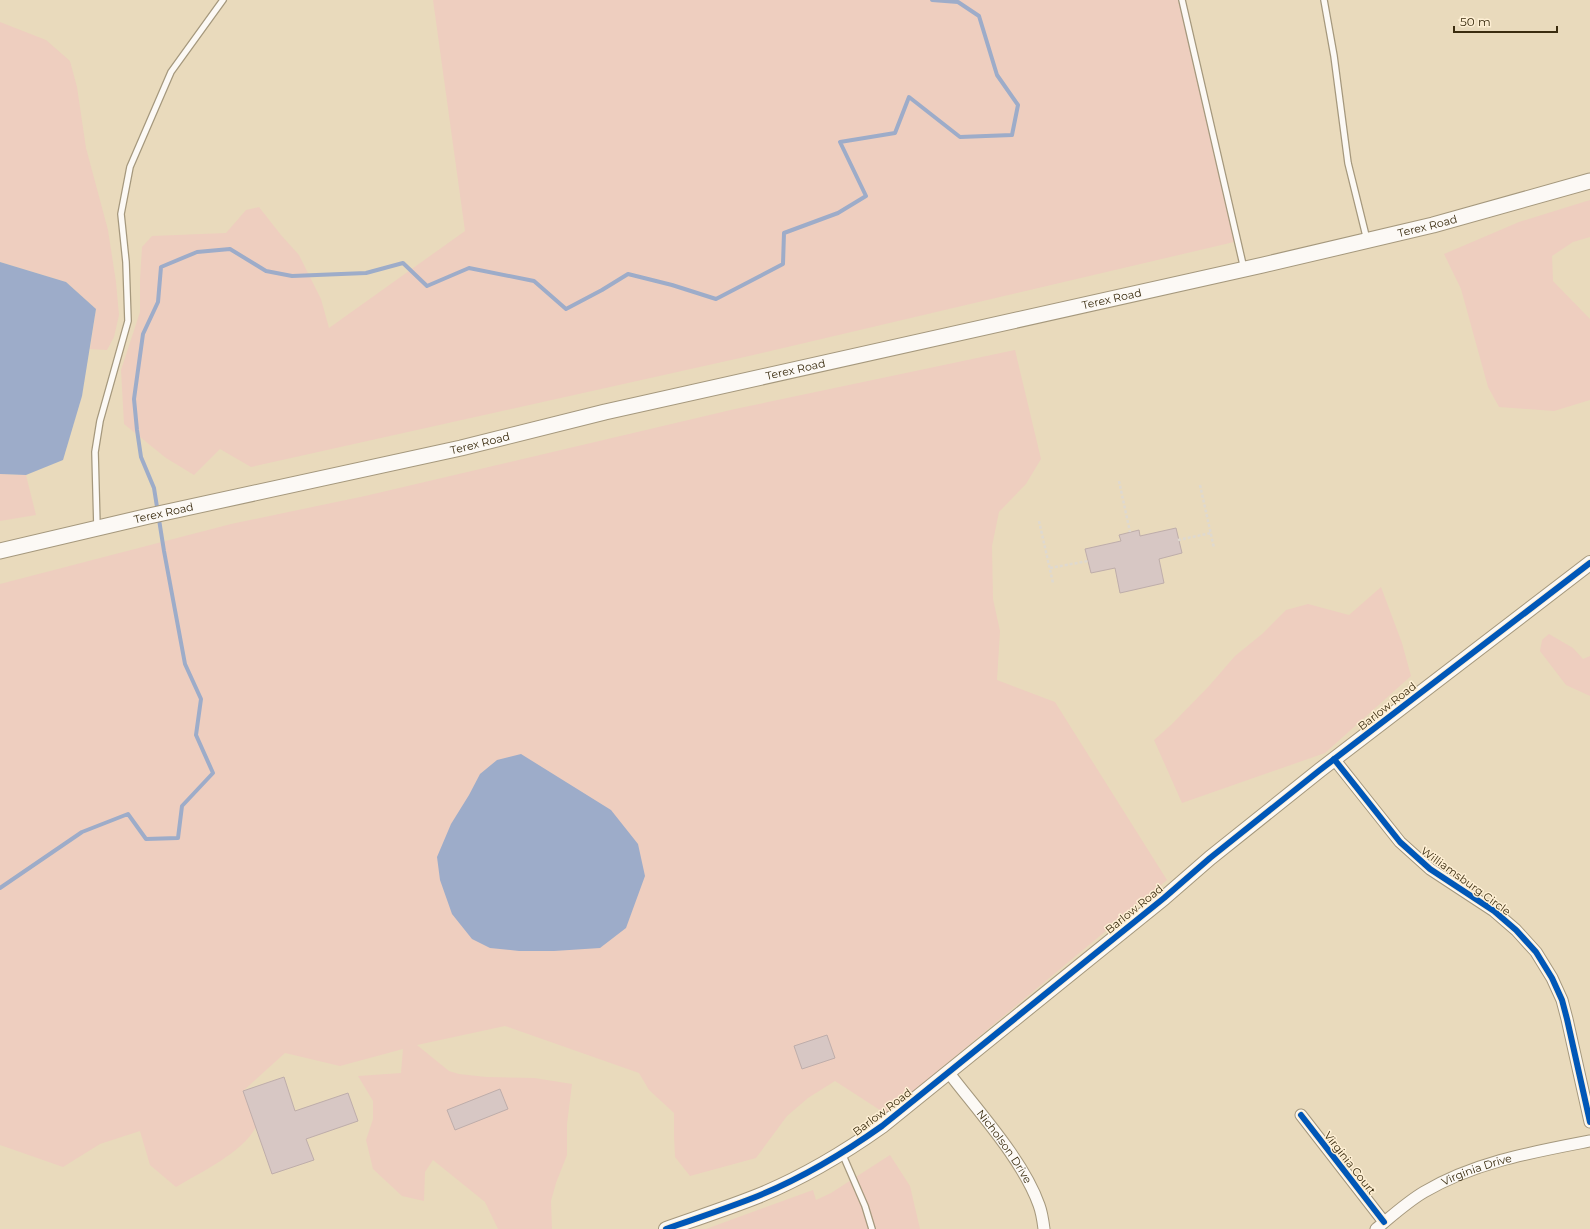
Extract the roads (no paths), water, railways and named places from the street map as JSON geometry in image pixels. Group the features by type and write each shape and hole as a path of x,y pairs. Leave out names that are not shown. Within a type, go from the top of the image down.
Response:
{"main road":[{"name":"Terex Road","path":"0,551 97,530 149,516 462,448 613,411 1244,269 1472,215 1590,181"}],"street":[{"name":"Barlow Road","path":"666,1229 771,1190 802,1175 842,1152 882,1126 1164,898 1210,858 1334,759 1590,563"},
{"name":"Williamsburg Circle","path":"1334,759 1400,842 1412,854 1430,869 1494,911 1516,930 1536,952 1552,978 1562,1000 1590,1122"},
{"name":"Nicholson Drive","path":"949,1073 1012,1155 1032,1189 1039,1206 1044,1229"},
{"name":"Virginia Court","path":"1301,1116 1380,1226"},
{"name":"Virginia Drive","path":"1380,1226 1423,1192 1453,1176 1488,1163 1590,1141"}],"lane":[{"path":"97,530 95,452 100,421 128,321 126,262 121,214 130,167 171,72 223,0"},
{"path":"1182,0 1244,269"},
{"path":"1324,0 1334,56 1348,163 1367,240"},
{"path":"842,1152 865,1206 872,1229"}],"water":[{"path":"0,262 66,282 96,309 82,396 63,460 26,475 0,474"},
{"path":"521,754 611,810 638,844 645,876 626,928 600,948 554,951 519,951 490,948 472,939 452,914 440,880 437,857 451,824 480,774 497,760"}],"waterway":[{"path":"0,888 82,832 128,814 146,839 178,838 182,806 213,773 196,735 201,699 185,664 154,488 141,457 137,430 134,399 143,334 158,302 161,267 197,252 230,249 266,271 292,276 366,273 403,263 427,286 469,268 534,281 566,309 628,274 672,285 716,299 783,264 784,233 838,213 866,196 840,142 895,133 909,97 960,137 1012,135 1018,105 997,75 979,16 958,2 932,0"}]}
